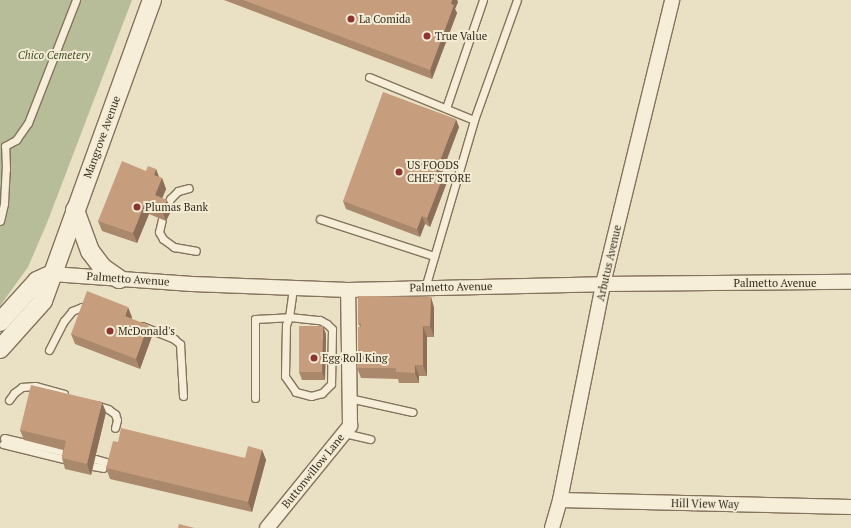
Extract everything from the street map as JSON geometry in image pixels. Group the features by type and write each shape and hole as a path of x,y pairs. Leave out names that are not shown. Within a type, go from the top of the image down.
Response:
{"street":[{"name":"Mangrove Avenue","path":"0,349 43,301 152,0"},
{"name":"Arbutus Avenue","path":"552,528 560,500 603,284 672,0"},
{"path":"75,210 90,252 102,267 120,279"},
{"path":"0,322 37,281 52,274"},
{"name":"Palmetto Avenue","path":"52,274 192,284 348,290 603,284 851,282"},
{"name":"Buttonwillow Lane","path":"267,528 350,426 348,290"},
{"name":"Hill View Way","path":"560,500 851,507"}],"lane":[{"path":"0,221 4,203 6,169 2,146 16,140 28,123 76,0"},
{"path":"446,108 483,0"},
{"path":"425,288 474,120 517,0"},
{"path":"369,77 474,120"},
{"path":"166,209 170,199 178,191 189,188"},
{"path":"162,219 159,232 163,239 174,247 196,251"},
{"path":"320,219 434,256"},
{"path":"254,398 255,319 289,317 320,320 332,329 331,384 322,393 311,396 296,392 285,376 286,325 289,317 294,287"},
{"path":"49,350 64,321 72,311 89,306"},
{"path":"138,324 174,339 180,344 183,396"},
{"path":"9,400 14,393 22,387 35,386 71,396"},
{"path":"349,398 412,412"},
{"path":"86,401 108,409 115,414 117,420 116,428"},
{"path":"344,433 370,439"},
{"path":"3,441 68,456"},
{"path":"94,463 104,465"}],"green space":[{"name":"Chico Cemetery","path":"0,0 132,0 47,223 28,267 0,306"}],"building":[{"path":"243,0 452,0 451,4 454,5 430,70"},
{"path":"383,92 456,119 436,171 444,174 427,218 422,216 417,229 343,201"},
{"name":"Plumas Bank","path":"122,161 146,171 148,166 156,169 154,175 162,178 155,195 167,200 162,211 145,203 133,233 98,221"},
{"name":"McDonald's","path":"87,291 128,307 125,316 148,325 136,359 71,334"},
{"path":"358,296 431,297 430,326 423,326 423,365 415,365 415,373 396,372 396,368 357,368 357,353 360,353 360,350 358,350 358,327 361,327 361,323 358,323"},
{"path":"299,326 323,326 322,372 299,372"},
{"path":"31,385 102,402 87,464 62,458 66,441 20,430"},
{"path":"121,428 245,458 248,446 262,450 248,502 106,468 113,441 118,442"},
{"path":"179,524 195,528 178,528"}],"place":[{"name":"La Comida","path":"351,19"},
{"name":"True Value","path":"427,36"},
{"name":"US FOODS CHEF'STORE","path":"399,172"},
{"name":"Plumas Bank","path":"137,207"},
{"name":"McDonald's","path":"110,331"},
{"name":"Egg Roll King","path":"314,358"}]}
